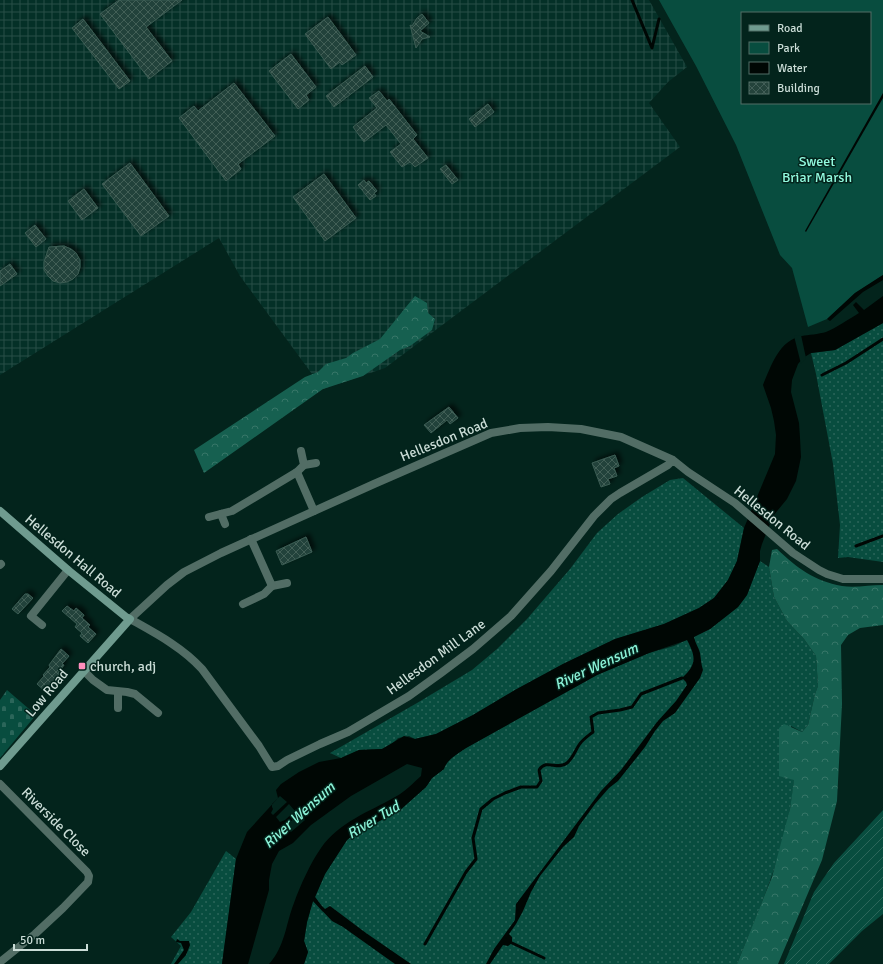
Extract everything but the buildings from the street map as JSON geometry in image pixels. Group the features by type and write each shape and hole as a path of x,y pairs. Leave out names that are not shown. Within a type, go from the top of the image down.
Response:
{"street":[{"name":"Hellesdon Road","path":"130,619 158,592 184,572 221,553 314,510 491,433 520,428 548,427 588,431 621,438 673,460 688,472 735,503 794,554 827,574 843,578 883,579"},
{"path":"301,451 304,465"},
{"name":"Hellesdon Mill Lane","path":"130,619 192,657 259,746 272,767 278,766 320,744 348,732 408,696 473,649 511,616 529,597 594,516 611,499 668,465 673,460"},
{"path":"209,517 232,511 297,472 304,465 316,464"},
{"path":"297,472 314,510"},
{"name":"Hellesdon Hall Road","path":"0,511 68,570 130,619"},
{"path":"221,514 225,524"},
{"path":"251,539 272,586"},
{"path":"42,625 31,616 68,570"},
{"path":"243,604 264,594 272,586 287,583"},
{"name":"Low Road","path":"0,766 40,722 83,670 130,619"},
{"path":"83,670 93,680 107,690 135,694 158,713"},
{"path":"118,692 118,708"},
{"name":"Riverside Close","path":"0,784 87,872 89,876 88,882 62,908 35,934 0,962"}],"shaded area":[{"path":"0,0 649,0 687,67 668,82 649,103 680,147 385,368 323,389 240,276 219,238 0,375"}],"green space":[{"name":"Sweet Briar Marsh","path":"659,0 883,0 883,275 855,293 827,319 808,327 792,268 780,255 736,145 696,66"},
{"path":"415,296 427,303 428,313 435,319 432,330 363,376 323,389 204,473 194,450 305,377 318,372 326,364 346,358 380,339"},
{"path":"883,323 883,562 848,557 838,558 840,525 833,464 811,353 835,350"},
{"path":"683,478 744,528 737,561 728,580 714,598 699,608 664,624 615,639 563,664 473,715 436,734 415,739 409,736 398,738 392,744 382,749 359,750 341,758 330,753 472,670 497,649 527,619 570,569 597,533 618,514 642,497 670,480"},
{"path":"777,549 806,573 823,581 847,587 883,585 883,625 860,628 848,635 841,645 842,704 837,801 822,860 778,964 737,964 772,877 790,809 794,780 779,776 779,728 784,724 802,732 808,725 818,686 816,656 804,639 787,621 774,597 769,567 772,550"},
{"path":"760,561 769,567 774,597 787,621 804,639 816,656 818,686 808,725 802,732 791,726 794,781 786,828 772,874 737,964 304,964 308,952 304,941 307,922 313,901 323,912 321,905 315,897 325,874 347,840 354,834 399,811 426,787 432,778 444,769 447,763 456,754 466,748 597,675 649,653 674,646 710,629 738,607 747,595"},
{"path":"7,690 36,715 0,758 0,700"},
{"path":"883,810 883,914 862,931 829,964 784,964 814,892 834,863"},
{"path":"226,851 236,859 222,964 171,964 181,946 171,937 191,912"}],"water":[{"path":"883,93 883,98 806,232 805,231"},
{"path":"883,275 883,280 863,292 830,321 827,319 855,293"},
{"path":"883,296 883,323 835,350 811,353 803,358 798,364 792,380 791,392 799,423 800,438 801,457 796,481 787,499 773,516 762,544 760,561 747,595 738,607 710,629 694,637 703,670 700,678 675,713 663,721 618,781 609,788 595,804 579,826 574,837 563,847 540,876 523,911 509,934 512,937 512,943 508,946 503,945 490,964 486,964 494,949 515,920 516,904 601,791 621,770 687,685 682,678 690,669 694,660 687,640 649,653 597,675 466,748 456,754 447,763 444,769 432,778 426,787 399,811 354,834 347,840 325,874 315,897 325,909 330,906 411,964 395,964 343,927 332,921 313,901 307,922 304,941 308,952 304,964 269,964 279,950 299,889 321,848 336,831 345,824 399,795 421,776 422,768 407,764 351,796 311,825 293,843 279,851 272,864 269,890 248,964 222,964 236,859 247,832 272,805 273,809 271,813 273,815 287,802 280,796 278,798 276,790 281,784 299,772 319,762 341,758 359,750 382,749 404,736 415,739 436,734 473,715 563,664 615,639 664,624 699,608 714,598 728,580 737,561 744,528 775,454 776,435 774,421 763,385 773,362 782,348 794,338 826,332 859,313 853,305 856,302 864,310","holes":["289,804 295,811 285,820 280,822 276,817","299,814 305,820 291,832 287,828 289,823"]},
{"path":"177,939 180,941 189,941 190,945 186,955 178,964 174,964 184,950 181,943 176,942"}],"pier":[{"path":"801,335 806,358 801,364 794,336"}],"waterway":[{"path":"632,0 652,48 659,19"},
{"path":"822,375 846,363 883,339"},
{"path":"856,546 883,536"},
{"path":"425,944 466,872 476,859 473,838 481,809 493,799 505,793 521,787 537,787 541,781 539,770 545,765 560,766 567,763 581,743 593,732 591,717 598,713 632,707 641,694 682,678"},
{"path":"512,943 544,958"}],"place":[{"name":"church, adj","path":"82,666"}],"water label":[{"name":"River Wensum","path":"596,666"},
{"name":"River Wensum","path":"299,815"},
{"name":"River Tud","path":"373,820"}]}
